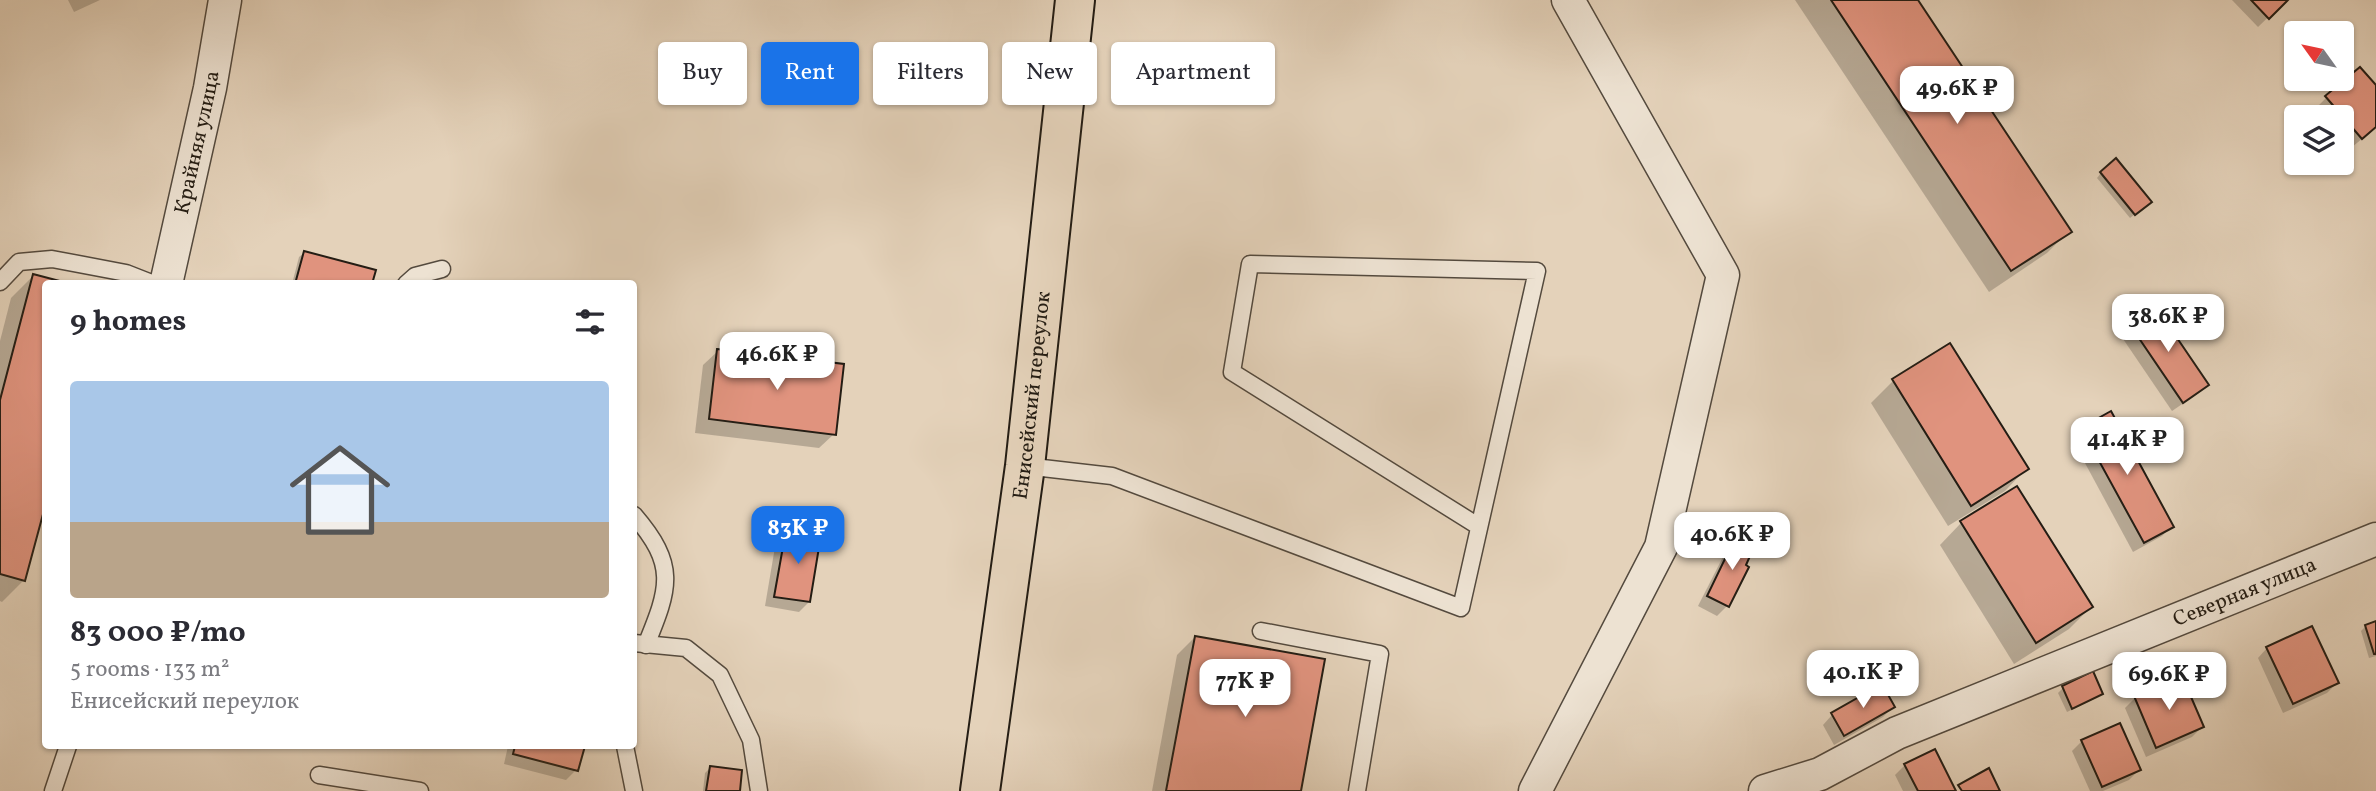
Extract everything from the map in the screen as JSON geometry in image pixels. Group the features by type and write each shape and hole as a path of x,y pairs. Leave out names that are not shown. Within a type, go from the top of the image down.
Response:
{"main road":[{"name":"Енисейский переулок","path":"980,791 1025,466 1075,0"}],"street":[{"name":"Крайняя улица","path":"167,280 210,88 225,0"},
{"path":"1535,791 1661,547 1723,275 1568,0"},
{"name":"Северная улица","path":"1765,791 1825,783 1897,733 2376,539"}],"lane":[{"path":"0,282 19,262 52,259 126,273 144,280"},
{"path":"1025,466 1112,476 1461,608 1537,271 1250,264 1232,372 1478,526"},
{"path":"410,280 415,276 442,269"},
{"path":"637,518 647,530 666,569 664,601 640,644 686,648 720,675 751,740 759,791"},
{"path":"1261,631 1380,654 1357,791"},
{"path":"53,791 67,749"},
{"path":"626,749 634,791"},
{"path":"319,775 420,791"}],"building":[{"path":"1831,0 1918,0 2072,232 2011,271"},
{"path":"2251,0 2288,0 2269,19"},
{"path":"2360,67 2376,85 2376,127 2362,139 2354,130 2354,105 2333,105 2325,96 2331,91 2354,91 2354,72"},
{"path":"2116,158 2152,202 2135,215 2100,172"},
{"path":"304,251 376,270 373,280 296,280"},
{"path":"33,274 56,280 42,280 42,518 25,581 0,574 0,400"},
{"path":"2154,304 2209,385 2183,403 2128,322"},
{"path":"1950,343 2029,469 1971,506 1892,379"},
{"path":"717,349 844,364 836,435 709,419"},
{"path":"2111,411 2174,527 2144,543 2081,428"},
{"path":"2017,486 2093,607 2036,643 1960,521"},
{"path":"786,530 821,535 810,602 774,597"},
{"path":"1736,536 1755,545 1746,565 1749,567 1729,607 1707,596"},
{"path":"2376,621 2376,654 2374,654 2365,625"},
{"path":"2312,626 2339,683 2293,704 2266,647"},
{"path":"1195,636 1325,659 1301,791 1166,791"},
{"path":"2093,671 2103,694 2072,709 2062,686"},
{"path":"2182,676 2204,727 2156,748 2134,696"},
{"path":"1882,684 1895,707 1844,736 1831,713"},
{"path":"2120,723 2141,770 2102,787 2081,740"},
{"path":"514,749 584,749 578,771 513,754"},
{"path":"1935,749 1956,791 1918,791 1904,764"},
{"path":"710,766 742,770 740,791 706,791"},
{"path":"1989,768 2000,791 1962,791 1958,785"}]}
